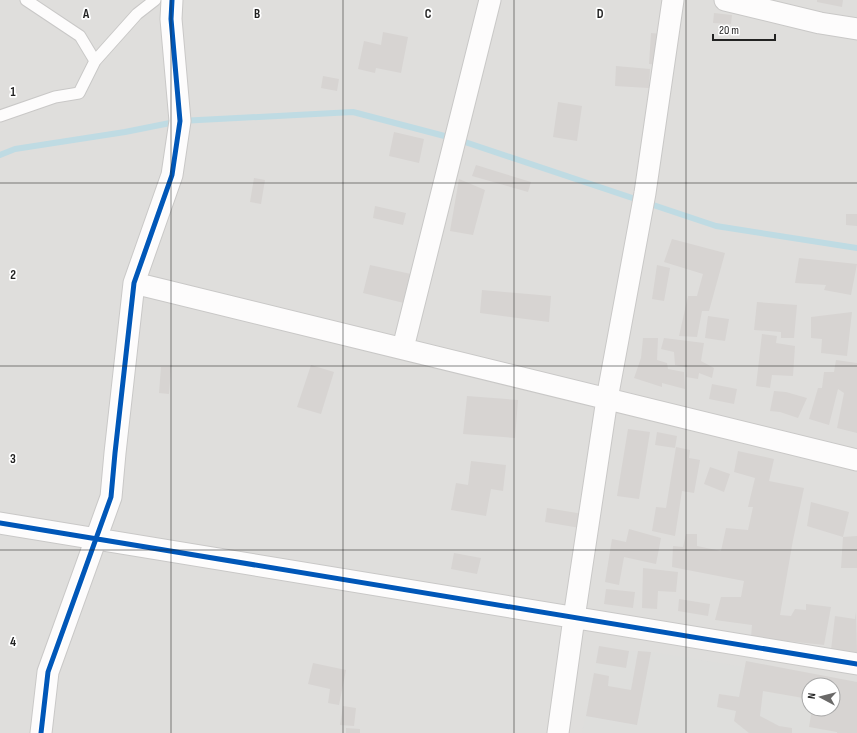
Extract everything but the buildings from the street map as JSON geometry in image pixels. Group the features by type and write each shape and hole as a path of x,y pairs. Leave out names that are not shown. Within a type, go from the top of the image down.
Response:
{"street":[{"path":"42,733 48,672 111,497 134,283 172,175 180,121 171,19 172,0"},
{"path":"403,348 490,0"},
{"path":"558,733 607,399 642,206 673,0"},
{"path":"726,0 820,24 857,29"},
{"path":"134,283 857,460"},
{"path":"0,523 857,664"}],"lane":[{"path":"26,0 80,36 95,61"},
{"path":"0,116 55,97 79,93 95,61 137,14 155,0"}],"shaded area":[{"path":"0,0 857,0 857,733 0,733"},
{"path":"599,646 629,651 651,652 745,667 746,661 831,677 801,677 801,717 841,717 841,679 857,682 857,733 582,733"}],"waterway":[{"path":"0,155 15,149 125,132 180,121 353,112 456,139 716,226 857,248"}],"cycle path":[{"path":"41,733 48,672 111,497 134,283 172,175 180,121 171,19 172,0"},
{"path":"0,523 857,664"}]}
